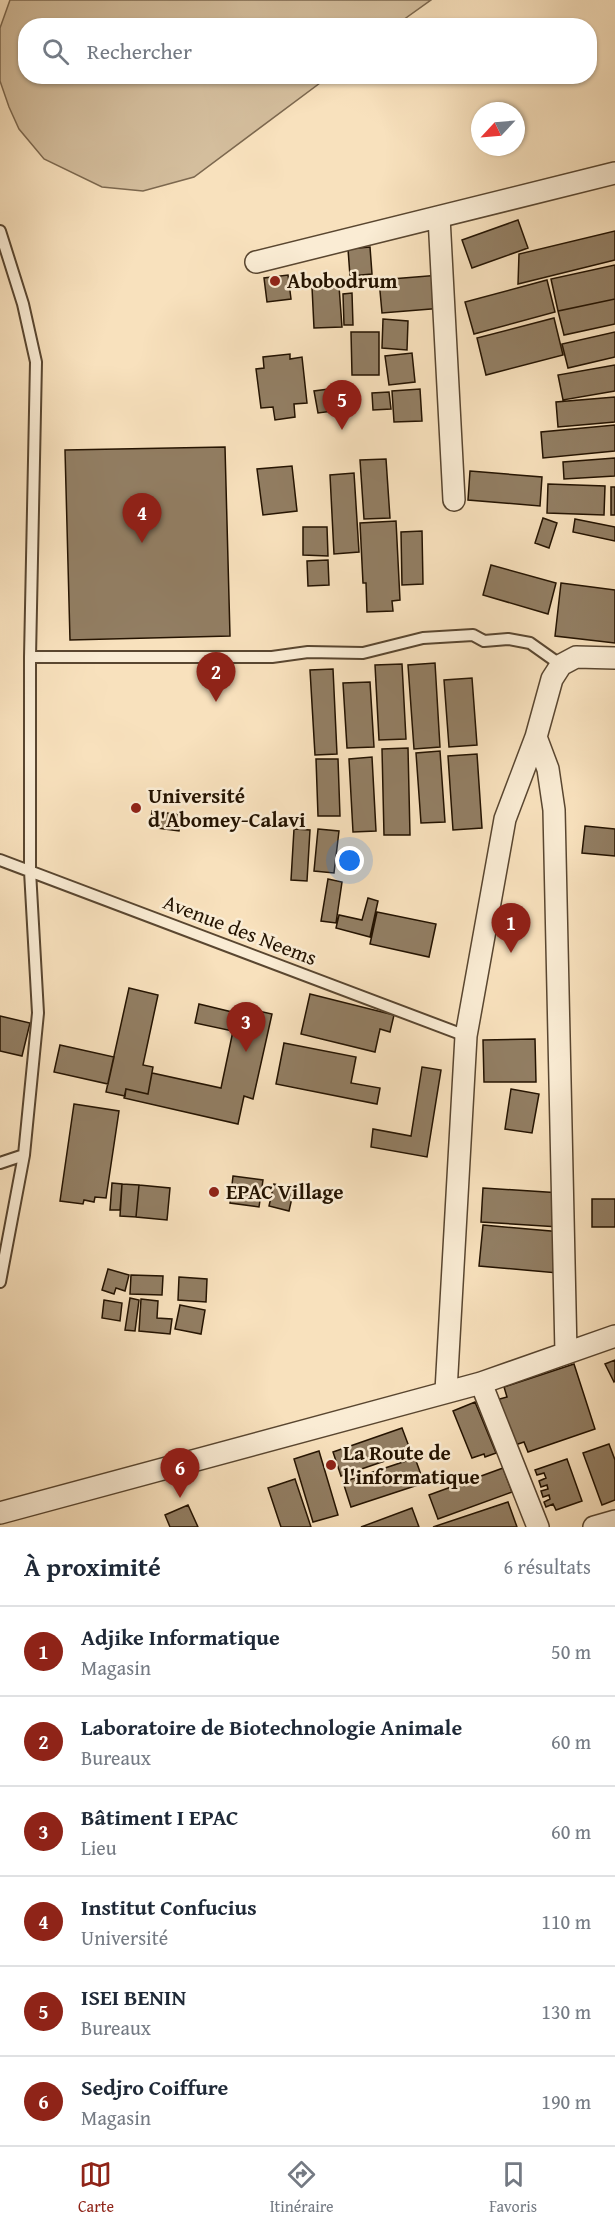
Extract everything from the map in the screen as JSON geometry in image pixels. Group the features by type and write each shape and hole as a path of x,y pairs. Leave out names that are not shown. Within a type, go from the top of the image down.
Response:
{"street":[{"path":"256,262 615,173"},
{"path":"439,217 454,500"},
{"path":"446,1391 466,1036 505,819 536,737 552,679 561,664 576,657 615,658"},
{"path":"536,737 548,769 554,810 566,1353"},
{"path":"0,1513 481,1383 615,1336"},
{"path":"481,1383 538,1527"},
{"path":"594,1527 615,1521"}],"lane":[{"path":"0,231 23,304 36,362 30,657 30,871 38,1012 24,1155 0,1282"},
{"path":"30,657 272,657 308,652 363,653 423,638 473,635 484,641 508,639 530,643 561,664"},
{"name":"Avenue des Neems","path":"0,860 466,1036"},
{"path":"0,1163 24,1155"}],"shaded area":[{"path":"10,0 431,0 406,18 18,18 18,84 319,84 194,177 143,191 102,187 44,159 19,129 0,81 0,28"}],"building":[{"path":"518,220 528,248 472,268 462,240"},
{"path":"615,231 615,260 518,284 519,254"},
{"path":"370,247 372,274 350,276 348,249"},
{"path":"615,265 615,299 558,311 551,279"},
{"path":"288,275 291,299 267,302 264,278"},
{"path":"440,275 443,308 382,313 379,280"},
{"path":"547,280 555,312 474,334 465,302"},
{"path":"339,286 342,327 314,328 312,287"},
{"path":"352,293 353,325 344,325 343,294"},
{"path":"615,299 615,324 564,335 558,311"},
{"path":"554,318 563,355 486,375 477,338"},
{"path":"383,319 408,321 407,350 382,348"},
{"path":"351,332 379,332 379,375 352,375"},
{"path":"615,332 615,357 568,368 562,344"},
{"path":"412,353 415,382 389,385 385,356"},
{"path":"290,354 290,359 302,357 307,403 294,404 295,417 275,420 273,407 261,408 256,369 264,368 263,357"},
{"path":"615,365 615,391 563,400 558,375"},
{"path":"344,387 348,409 318,413 314,391"},
{"path":"420,389 422,421 394,422 392,391"},
{"path":"389,392 391,409 373,410 372,393"},
{"path":"615,397 615,422 558,427 556,402"},
{"path":"615,425 615,451 543,458 541,432"},
{"path":"225,447 230,636 70,640 65,450"},
{"path":"615,458 615,476 564,479 563,462"},
{"path":"386,459 390,518 364,519 360,460"},
{"path":"292,466 297,511 263,515 257,469"},
{"path":"470,471 542,477 540,506 468,500"},
{"path":"354,473 359,552 334,554 330,475"},
{"path":"548,484 605,486 604,515 547,513"},
{"path":"611,487 615,487 615,515 611,515"},
{"path":"543,518 557,523 549,548 535,543"},
{"path":"575,519 615,527 615,541 573,532"},
{"path":"396,521 400,600 392,601 393,611 367,612 360,523"},
{"path":"303,527 327,527 328,556 303,555"},
{"path":"422,531 423,584 402,585 401,532"},
{"path":"328,560 329,585 308,586 307,561"},
{"path":"491,565 556,583 548,614 483,595"},
{"path":"561,583 615,590 615,643 555,636"},
{"path":"435,663 440,747 414,749 408,665"},
{"path":"402,664 406,739 379,740 375,665"},
{"path":"333,669 337,754 315,755 310,670"},
{"path":"472,678 477,745 449,747 444,680"},
{"path":"370,682 374,747 347,748 343,683"},
{"path":"408,748 410,835 384,835 382,749"},
{"path":"440,751 445,822 421,823 416,753"},
{"path":"477,754 482,828 453,830 448,756"},
{"path":"372,757 376,831 353,832 349,759"},
{"path":"316,759 338,759 340,816 318,816"},
{"path":"152,811 181,815 179,831 150,827"},
{"path":"585,826 615,829 615,856 582,853"},
{"path":"294,829 310,830 307,881 291,880"},
{"path":"318,829 339,831 334,873 314,871"},
{"path":"328,879 342,882 336,923 321,921"},
{"path":"368,898 378,901 370,937 336,928 339,915 362,920"},
{"path":"377,912 436,924 429,957 370,944"},
{"path":"129,988 158,995 143,1065 153,1067 148,1094 126,1089 125,1096 106,1092"},
{"path":"310,994 394,1015 390,1032 380,1029 375,1052 301,1034"},
{"path":"199,1004 253,1017 254,1010 272,1014 253,1099 244,1096 238,1124 124,1098 126,1089 148,1094 152,1073 221,1088 233,1031 195,1023"},
{"path":"0,1016 30,1023 22,1056 0,1051"},
{"path":"535,1039 536,1082 484,1082 483,1040"},
{"path":"284,1043 356,1057 351,1083 380,1088 377,1104 276,1084"},
{"path":"60,1045 114,1057 108,1084 54,1072"},
{"path":"422,1067 441,1070 427,1157 371,1147 373,1129 411,1136"},
{"path":"511,1089 539,1094 532,1133 505,1129"},
{"path":"74,1104 119,1111 106,1198 95,1197 94,1202 84,1200 83,1204 60,1201"},
{"path":"233,1176 263,1180 259,1207 230,1203"},
{"path":"112,1183 122,1184 120,1210 110,1210"},
{"path":"122,1184 139,1185 136,1217 120,1216"},
{"path":"274,1184 294,1189 289,1211 269,1206"},
{"path":"139,1185 170,1188 167,1220 136,1217"},
{"path":"483,1188 561,1193 559,1227 481,1222"},
{"path":"592,1199 615,1199 615,1227 592,1227"},
{"path":"483,1225 562,1232 558,1273 479,1266"},
{"path":"108,1269 129,1275 125,1291 116,1288 114,1294 102,1290"},
{"path":"131,1275 163,1276 162,1295 130,1294"},
{"path":"179,1277 207,1279 206,1302 178,1300"},
{"path":"130,1298 139,1300 135,1331 125,1330"},
{"path":"141,1299 158,1301 157,1318 172,1319 170,1334 139,1331"},
{"path":"104,1300 122,1303 120,1321 102,1318"},
{"path":"180,1305 205,1310 201,1334 175,1329"},
{"path":"615,1360 615,1381 614,1382 605,1364"},
{"path":"574,1364 595,1429 528,1452 524,1442 512,1446 496,1400 507,1397 504,1387"},
{"path":"475,1402 496,1453 472,1458 453,1411"},
{"path":"402,1428 411,1452 341,1476 333,1452"},
{"path":"609,1444 615,1460 615,1500 602,1505 583,1453"},
{"path":"319,1451 338,1515 313,1522 294,1459"},
{"path":"415,1458 424,1483 351,1507 343,1482"},
{"path":"567,1459 582,1501 556,1510 553,1504 546,1507 544,1502 550,1499 549,1495 543,1497 541,1491 548,1489 547,1485 541,1487 539,1481 546,1478 544,1473 537,1475 535,1470"},
{"path":"503,1468 512,1492 438,1519 429,1495"},
{"path":"295,1479 311,1527 281,1527 268,1488"},
{"path":"508,1502 517,1527 433,1527"},
{"path":"188,1505 198,1527 170,1527 165,1515"},
{"path":"412,1508 419,1527 361,1527"}],"place":[{"name":"Abobodrum","path":"275,281"},
{"name":"ISEI BENIN","path":"342,430"},
{"name":"Institut Confucius","path":"142,543"},
{"name":"Laboratoire de Biotechnologie Animale","path":"216,702"},
{"name":"Université d'Abomey-Calavi","path":"136,808"},
{"name":"Adjike Informatique","path":"511,953"},
{"name":"Bâtiment I EPAC","path":"246,1052"},
{"name":"EPAC Village","path":"214,1192"},
{"name":"La Route de l'informatique","path":"331,1465"},
{"name":"Sedjro Coiffure","path":"180,1498"}]}
